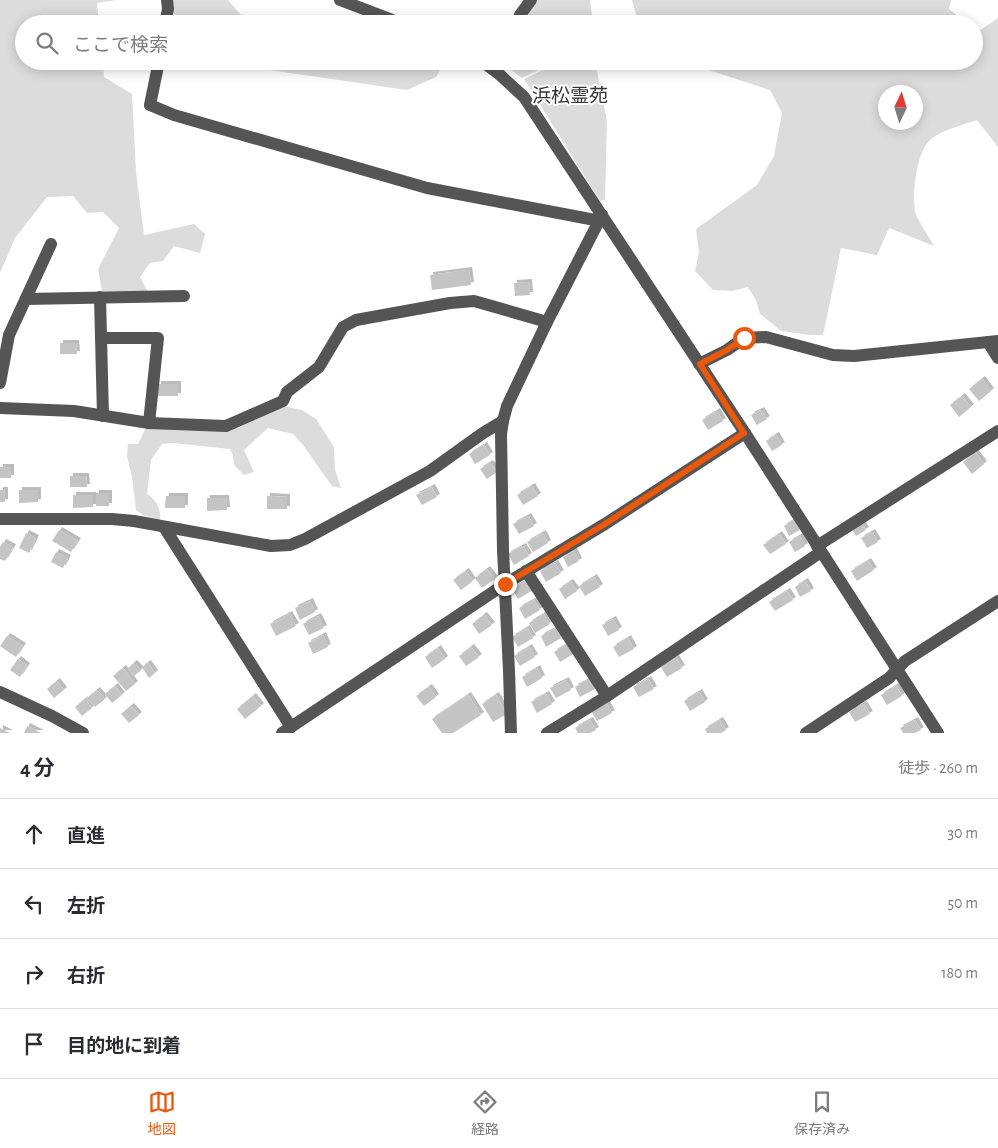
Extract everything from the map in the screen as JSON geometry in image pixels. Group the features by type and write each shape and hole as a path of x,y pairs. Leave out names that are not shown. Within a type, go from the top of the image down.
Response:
{"street":[{"path":"167,0 167,15"},
{"path":"340,0 379,15"},
{"path":"520,15 531,0"},
{"path":"157,70 150,105 174,114 427,188 594,220 602,215"},
{"path":"494,70 524,97 700,364 938,733"},
{"path":"511,733 501,434 503,421 507,406 602,215"},
{"path":"0,383 5,334 26,299 51,244"},
{"path":"26,299 184,296"},
{"path":"100,298 103,416"},
{"path":"0,408 74,411 149,423 226,426 283,401 288,392 319,367 343,327 356,320 450,303 474,301 548,322"},
{"path":"700,364 727,350 744,338 766,337 833,355 854,356 993,341 998,358"},
{"path":"101,338 158,338 149,423"},
{"path":"0,519 112,519 134,521 164,528 271,546 290,545 306,539 430,471 503,421"},
{"path":"547,733 607,696 819,549 998,431"},
{"path":"164,528 287,730 505,584 605,524 744,433"},
{"path":"526,571 607,696"},
{"path":"806,733 897,671 905,662 998,601"},
{"path":"0,692 84,733"}],"green space":[{"path":"0,0 116,0 97,3 98,15 15,15 15,70 104,70 104,77 132,94 136,172 144,235 194,224 205,234 200,253 174,246 163,261 150,263 140,277 148,292 102,291 98,269 119,228 103,212 87,213 73,196 47,197 15,238 0,273"},
{"path":"169,0 228,0 241,15 175,15"},
{"path":"531,0 590,0 592,15 522,15"},
{"path":"632,0 951,0 949,9 957,15 636,15"},
{"path":"998,18 998,147 977,120 940,133 930,140 921,154 918,164 914,204 916,216 934,246 889,228 877,255 841,248 823,335 781,331 760,314 756,300 748,287 732,291 713,290 695,271 699,252 696,229 757,185 774,156 782,113 770,90 708,70 983,70 983,28"},
{"path":"270,70 440,70 436,77 407,90"},
{"path":"511,70 539,70 522,78"},
{"name":"浜松霊苑","path":"543,70 597,70 607,121 605,200 600,201 524,79"},
{"path":"283,406 302,410 316,419 334,447 335,470 341,488 332,486 293,434 268,428 244,450 254,472 244,475 234,465 230,449 173,443 162,444 151,460 147,494 158,506 160,520 145,516 136,510 127,456 128,444 138,444 147,425 238,428"}],"building":[{"path":"469,270 471,285 432,290 430,275"},
{"path":"529,282 530,295 515,296 514,283"},
{"path":"60,343 76,343 77,354 60,354"},
{"path":"982,379 991,391 979,401 969,389"},
{"path":"158,384 178,384 178,396 158,396"},
{"path":"962,396 971,407 959,417 950,405"},
{"path":"761,410 767,419 757,425 751,415"},
{"path":"717,411 723,421 708,430 702,420"},
{"path":"776,435 782,445 772,451 766,441"},
{"path":"484,445 490,455 475,464 469,454"},
{"path":"975,452 984,464 972,474 963,462"},
{"path":"490,463 497,472 487,479 480,469"},
{"path":"0,467 11,467 11,478 0,478"},
{"path":"70,476 86,476 87,487 70,487"},
{"path":"532,486 538,496 523,505 517,495"},
{"path":"432,487 437,497 422,505 416,495"},
{"path":"0,490 5,490 5,502 0,502"},
{"path":"19,490 38,490 38,502 19,503"},
{"path":"96,493 109,493 109,506 96,506"},
{"path":"73,495 93,495 93,507 73,508"},
{"path":"166,496 185,496 185,508 165,508"},
{"path":"267,496 287,497 287,509 267,509"},
{"path":"207,498 226,498 227,510 207,511"},
{"path":"528,516 534,526 519,534 513,524"},
{"path":"794,520 800,530 789,536 784,526"},
{"path":"860,520 866,530 856,536 850,526"},
{"path":"59,530 78,541 71,552 52,541"},
{"path":"872,532 878,542 867,548 861,538"},
{"path":"26,533 36,538 29,553 19,548"},
{"path":"543,533 548,543 533,552 527,542"},
{"path":"779,534 786,544 770,554 763,545"},
{"path":"800,536 805,546 795,552 789,542"},
{"path":"3,542 13,547 5,561 0,559 0,547"},
{"path":"523,546 529,556 514,565 508,554"},
{"path":"574,551 579,561 568,567 563,557"},
{"path":"56,552 68,558 63,568 51,562"},
{"path":"868,561 874,570 857,581 851,571"},
{"path":"555,563 561,573 546,582 540,571"},
{"path":"487,569 495,579 482,588 475,578"},
{"path":"466,571 473,581 461,590 453,580"},
{"path":"594,577 600,587 585,596 579,586"},
{"path":"527,580 533,590 518,599 512,589"},
{"path":"805,581 811,591 800,597 795,587"},
{"path":"570,582 577,591 565,599 559,589"},
{"path":"787,591 793,600 775,611 769,602"},
{"path":"534,600 540,610 525,619 519,608"},
{"path":"310,601 315,612 300,620 295,608"},
{"path":"289,614 296,626 276,636 270,624"},
{"path":"544,614 550,624 535,633 529,623"},
{"path":"484,615 492,625 479,634 472,624"},
{"path":"318,616 324,628 309,635 303,624"},
{"path":"613,619 619,630 608,636 602,625"},
{"path":"527,628 533,638 518,647 512,637"},
{"path":"556,628 561,638 546,647 541,636"},
{"path":"323,635 328,647 313,654 308,643"},
{"path":"7,636 23,646 16,657 0,646"},
{"path":"628,638 634,649 619,657 613,647"},
{"path":"569,643 575,653 560,662 554,652"},
{"path":"471,647 479,657 466,666 459,656"},
{"path":"529,647 535,657 520,666 514,656"},
{"path":"438,648 445,659 432,668 425,657"},
{"path":"676,658 682,668 667,677 661,667"},
{"path":"18,659 27,666 20,677 10,670"},
{"path":"134,663 141,670 134,676 128,668"},
{"path":"148,663 155,673 149,678 142,667"},
{"path":"123,668 135,684 126,691 113,676"},
{"path":"537,668 542,678 527,687 522,677"},
{"path":"590,679 595,689 580,697 575,687"},
{"path":"648,679 654,689 639,697 633,687"},
{"path":"566,680 571,690 556,698 550,688"},
{"path":"57,681 64,690 54,698 47,689"},
{"path":"115,686 122,695 112,703 105,694"},
{"path":"896,686 902,696 887,705 881,695"},
{"path":"429,687 436,697 424,706 416,696"},
{"path":"97,690 105,699 95,707 87,698"},
{"path":"699,692 705,702 690,711 684,701"},
{"path":"546,694 552,704 537,713 531,702"},
{"path":"468,695 481,715 453,733 442,733 432,719"},
{"path":"496,695 507,714 493,722 482,704"},
{"path":"253,696 261,706 245,719 237,709"},
{"path":"85,699 92,708 82,716 75,707"},
{"path":"606,703 612,713 597,721 591,711"},
{"path":"864,704 870,714 855,722 849,712"},
{"path":"131,706 139,715 129,723 121,714"},
{"path":"590,720 596,730 590,733 578,733 575,728"},
{"path":"720,720 726,730 721,733 707,733 705,729"},
{"path":"915,720 921,730 915,733 903,733 900,728"},
{"path":"27,726 41,733 24,733"},
{"path":"0,728 10,733 0,733"}],"route":[{"path":"505,584 605,524 744,433 700,364 727,350 744,338"}]}
